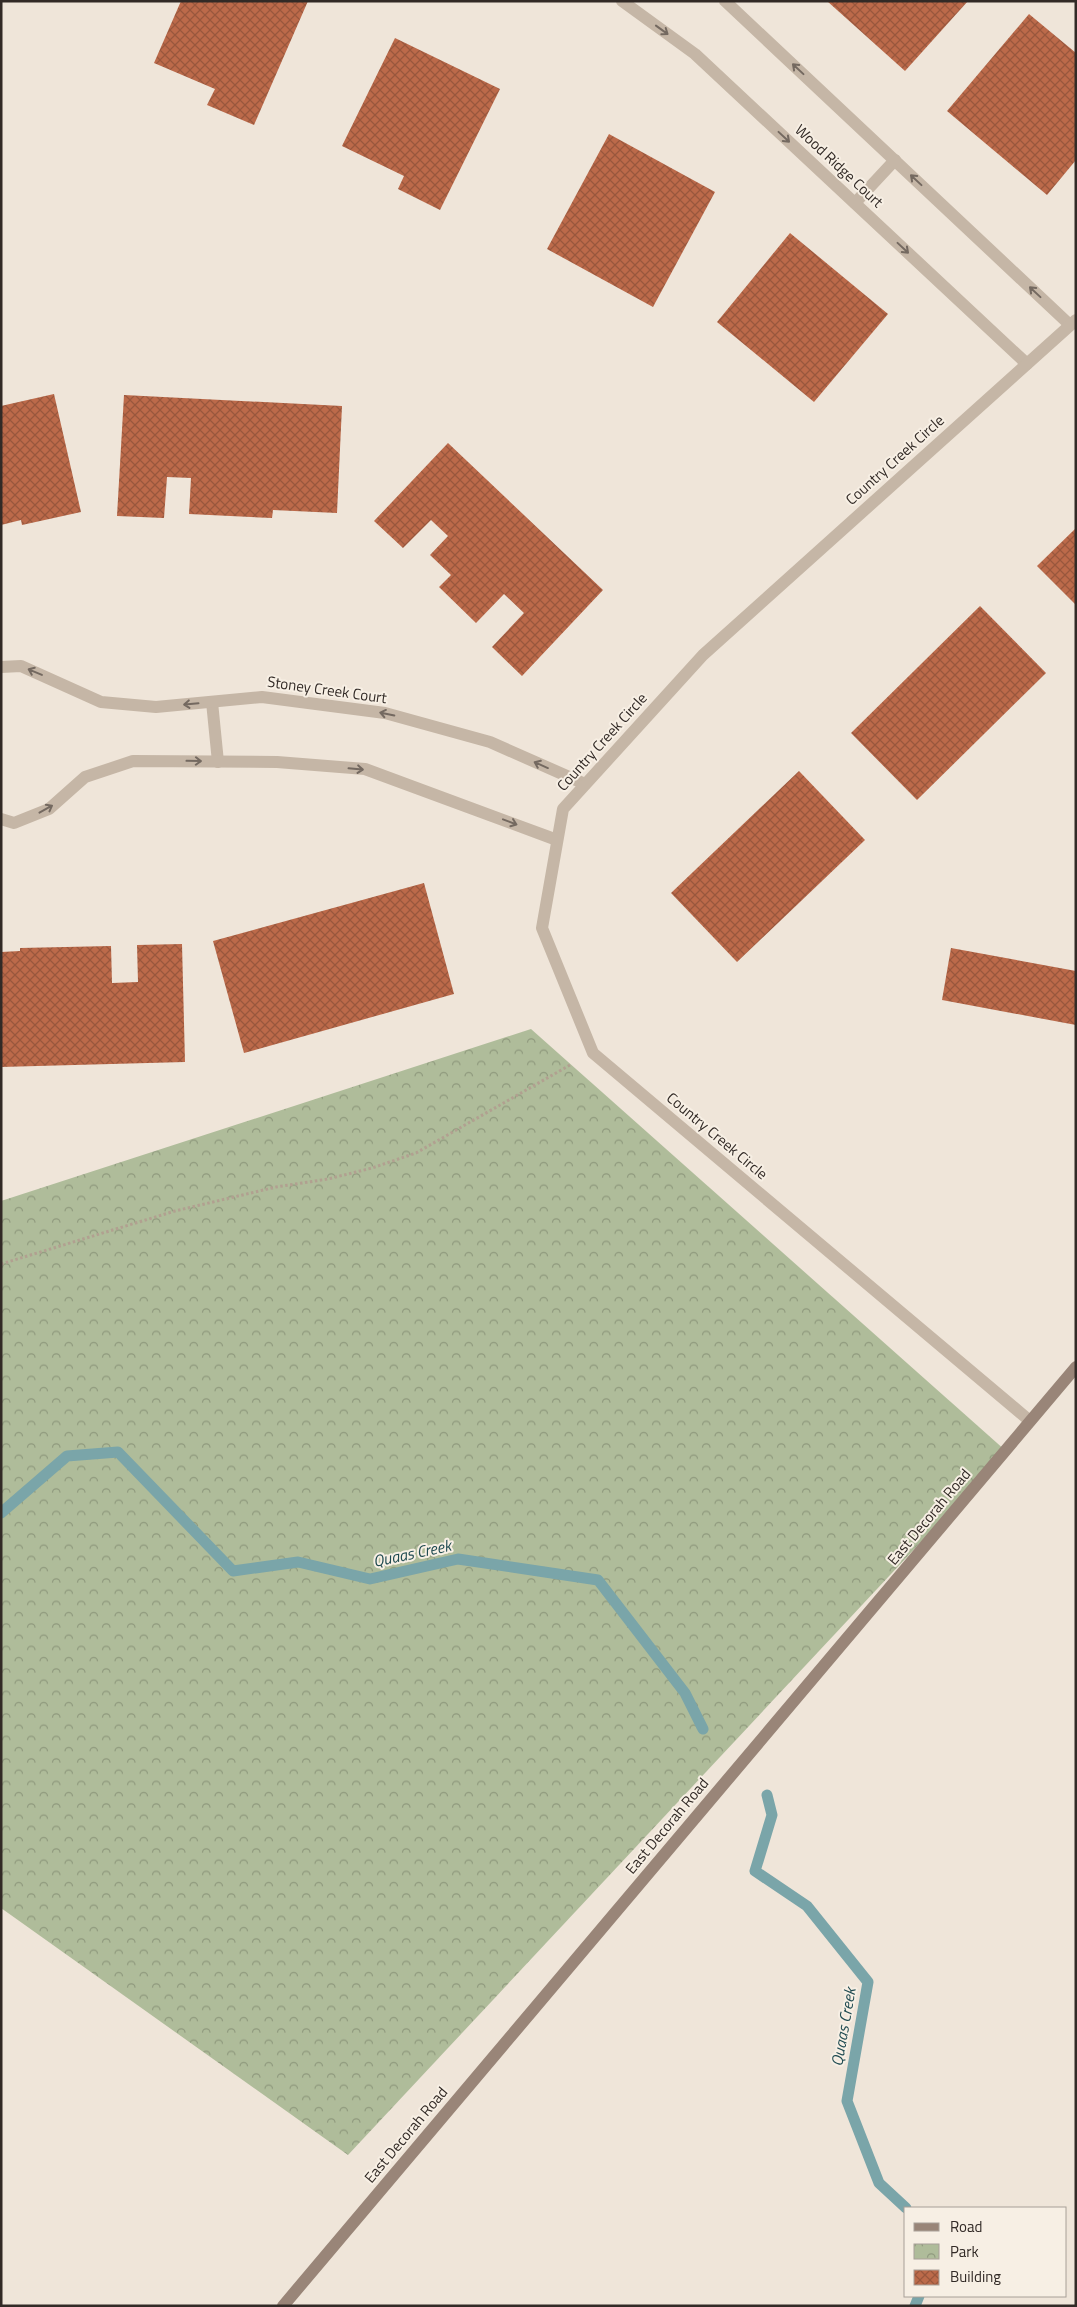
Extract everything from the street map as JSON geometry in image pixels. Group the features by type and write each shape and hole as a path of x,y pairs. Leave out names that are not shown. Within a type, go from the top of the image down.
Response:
{"street":[{"name":"Wood Ridge Court","path":"622,1 695,54 1027,364"},
{"path":"725,1 894,160 1073,322"},
{"path":"854,203 894,160"},
{"name":"Country Creek Circle","path":"1030,1422 593,1052 542,928 563,809 703,655 1073,322"},
{"name":"Stoney Creek Court","path":"1,667 21,666 101,702 156,707 262,697 385,713 490,742 585,784"},
{"path":"212,702 218,762"},
{"path":"1,820 14,823 49,809 85,777 133,761 277,762 365,769 557,840"},
{"name":"East Decorah Road","path":"284,2306 1076,1366"}],"path":[{"path":"1,1264 174,1211 276,1187 328,1179 372,1168 416,1153 593,1052"}],"green space":[{"path":"531,1029 1006,1451 348,2155 1,1908 1,1201"}],"building":[{"path":"181,1 308,1 254,125 207,105 215,89 154,63"},
{"path":"827,1 968,1 905,71"},
{"path":"1029,14 1076,53 1076,160 1047,195 947,111"},
{"path":"395,38 500,89 440,210 398,189 404,176 342,146"},
{"path":"609,134 715,192 653,307 547,249"},
{"path":"790,233 888,314 814,402 717,322"},
{"path":"54,394 81,512 22,525 21,520 1,525 1,406"},
{"path":"124,395 342,406 337,513 273,510 272,518 189,514 191,478 167,477 164,518 117,516"},
{"path":"448,443 603,590 522,676 492,647 524,613 504,594 476,623 439,587 451,575 430,555 448,536 431,520 403,548 374,521"},
{"path":"1076,528 1076,605 1037,566"},
{"path":"980,606 1046,673 917,800 851,733"},
{"path":"799,771 865,840 737,962 671,893"},
{"path":"424,883 454,994 244,1053 213,941"},
{"path":"182,944 185,1062 1,1067 1,952 20,951 20,948 111,946 112,983 138,982 137,945"},
{"path":"951,948 1076,971 1076,1025 942,1000"}],"waterway":[{"name":"Quaas Creek","path":"1,1513 67,1456 118,1452 233,1571 298,1562 370,1579 458,1559 598,1580 685,1693 703,1729"},
{"name":"Quaas Creek","path":"767,1795 772,1815 755,1871 807,1906 868,1982 847,2101 879,2183 905,2207"},
{"name":"Quaas Creek","path":"915,2306 919,2297"}]}
